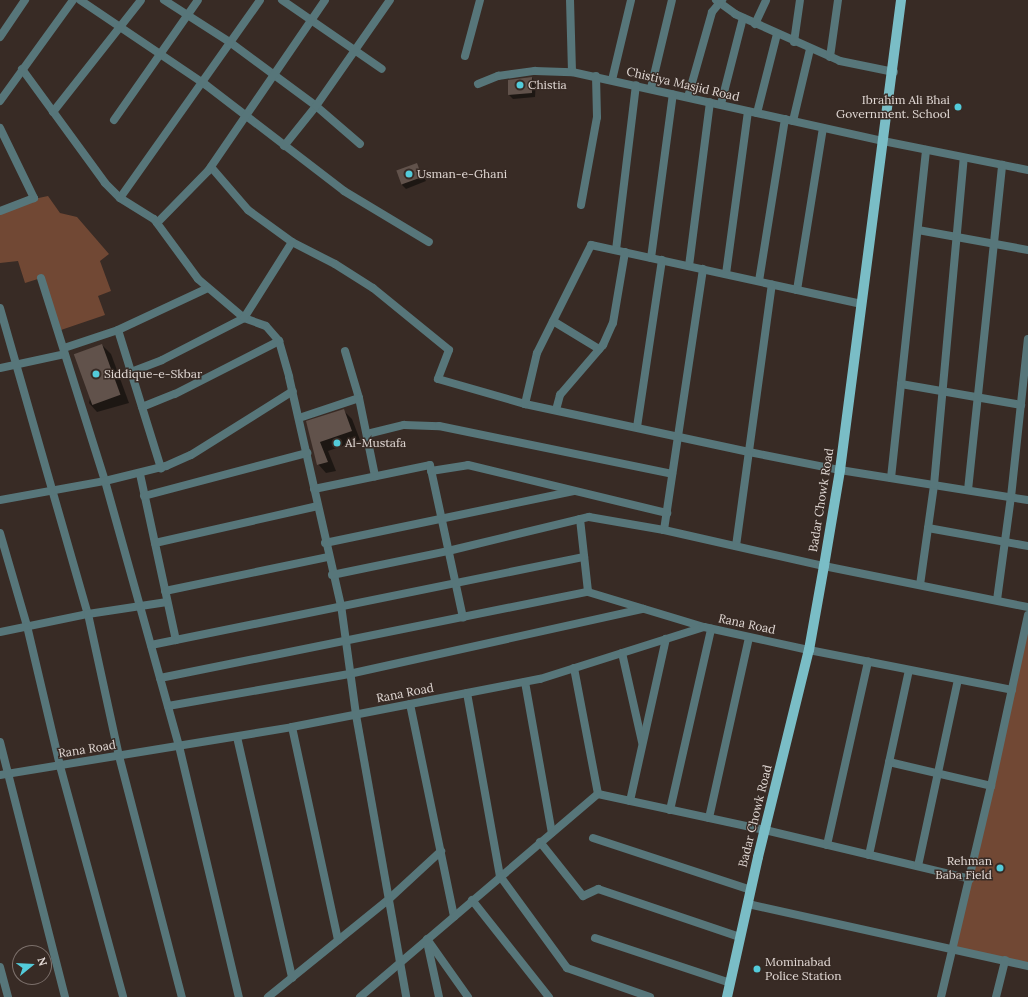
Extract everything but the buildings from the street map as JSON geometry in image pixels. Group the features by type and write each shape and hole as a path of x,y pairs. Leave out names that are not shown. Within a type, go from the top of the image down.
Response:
{"main road":[{"name":"Badar Chowk Road","path":"727,997 765,830 809,650 824,566 840,470 883,141 894,72 901,0"}],"street":[{"path":"0,37 25,0"},
{"path":"0,101 73,0"},
{"path":"80,0 203,83 344,191 429,242"},
{"path":"53,112 119,26 142,0"},
{"path":"164,0 231,44 316,106 360,144"},
{"path":"114,120 198,0"},
{"path":"120,198 231,44 260,0"},
{"path":"282,0 382,69"},
{"path":"157,224 211,167 325,0"},
{"path":"284,146 316,106 390,0"},
{"path":"465,56 480,0"},
{"path":"570,0 572,72"},
{"path":"612,80 631,0"},
{"path":"651,88 672,0"},
{"path":"755,24 766,0"},
{"path":"794,42 800,0"},
{"path":"830,57 838,0"},
{"path":"688,97 712,12 720,1 743,18 810,49 830,57 894,72"},
{"path":"721,104 743,18"},
{"path":"757,113 777,34"},
{"path":"759,281 789,120 810,49"},
{"path":"22,69 53,112 120,198 154,219 198,279 208,288 244,318 266,326 279,341 293,391 332,575 341,605 344,642 349,674 406,997"},
{"name":"Chistiya Masjid Road","path":"478,84 498,76 535,72 572,72 651,88 883,141 1028,170"},
{"path":"580,205 597,117 596,76"},
{"path":"616,250 636,85"},
{"path":"651,258 673,94"},
{"path":"688,266 710,102"},
{"path":"726,274 748,111"},
{"path":"0,128 34,198 0,211"},
{"path":"797,290 823,128"},
{"path":"891,478 926,150"},
{"path":"920,585 934,485 964,158"},
{"path":"968,490 1002,165"},
{"path":"211,167 248,210 292,242 335,264 372,288 449,350 438,379 525,404 749,452 840,470 1028,500"},
{"path":"918,230 1028,250"},
{"path":"131,372 162,360 244,318 292,242"},
{"path":"525,404 537,353 591,245 862,304"},
{"path":"556,410 560,395 599,349 613,323 625,252"},
{"path":"637,427 662,260"},
{"path":"664,530 703,269"},
{"path":"41,278 105,482 168,706 179,746 239,997"},
{"path":"736,546 772,284"},
{"path":"0,368 64,351 118,330 208,288"},
{"path":"0,308 17,364 51,491 88,614 119,756 182,997"},
{"path":"553,320 599,349"},
{"path":"118,330 161,468"},
{"path":"997,600 1011,497 1021,405 1025,392 1028,339"},
{"path":"142,407 175,394 279,341"},
{"path":"345,351 359,398 375,476"},
{"path":"901,384 1021,405"},
{"path":"0,500 105,482 161,468 191,455 293,391"},
{"path":"299,418 359,398"},
{"path":"367,434 404,425 439,426 672,474"},
{"path":"144,496 307,454"},
{"path":"314,489 430,465 463,616"},
{"path":"431,471 468,465 667,513"},
{"path":"140,474 176,640"},
{"path":"326,543 574,491"},
{"path":"154,543 318,506"},
{"path":"332,575 448,551 589,516 664,530 824,566 1028,607"},
{"path":"580,519 588,592"},
{"path":"928,528 1028,546"},
{"path":"0,533 27,626 60,766 123,997"},
{"path":"151,645 584,556"},
{"path":"165,591 328,557"},
{"path":"160,678 588,592 708,628 670,810"},
{"path":"0,632 88,614 167,602"},
{"path":"168,706 349,674 643,609"},
{"path":"941,997 970,879 1028,615"},
{"name":"Rana Road","path":"0,775 237,737 525,682 666,639 708,628 809,650 1012,690"},
{"path":"709,818 749,637"},
{"path":"630,801 666,639"},
{"path":"622,653 643,745"},
{"path":"827,845 868,662"},
{"path":"574,668 598,794"},
{"path":"869,855 909,670"},
{"path":"918,866 958,680"},
{"path":"525,682 552,833"},
{"path":"466,694 500,876 567,968 650,997"},
{"path":"410,704 454,916"},
{"path":"292,727 338,940"},
{"path":"237,737 292,978"},
{"path":"0,742 65,997"},
{"path":"889,762 938,772 991,786"},
{"path":"598,794 765,830 970,879"},
{"path":"360,997 426,939 598,794"},
{"path":"593,838 751,890"},
{"path":"540,842 583,896 598,889 740,937"},
{"path":"268,997 389,899 441,851"},
{"path":"472,900 548,997"},
{"path":"748,904 954,948 1028,966"},
{"path":"595,938 730,983"},
{"path":"426,939 439,997"},
{"path":"426,939 468,997"},
{"path":"996,997 1005,960"},
{"path":"0,967 8,997"}],"shaded area":[{"path":"48,196 60,213 77,217 109,254 100,261 111,291 98,296 105,315 58,331 41,278 25,283 18,261 0,263 0,214 34,199"},
{"name":"Rehman Baba Field","path":"1028,624 1028,965 954,949"}],"place":[{"name":"Chistia","path":"520,85"},
{"name":"Ibrahim Ali Bhai Government. School","path":"958,107"},
{"name":"Usman-e-Ghani","path":"409,174"},
{"name":"Siddique-e-Skbar","path":"96,374"},
{"name":"Al-Mustafa","path":"337,443"},
{"name":"Rehman Baba Field","path":"1000,868"},
{"name":"Mominabad Police Station","path":"757,969"}]}
